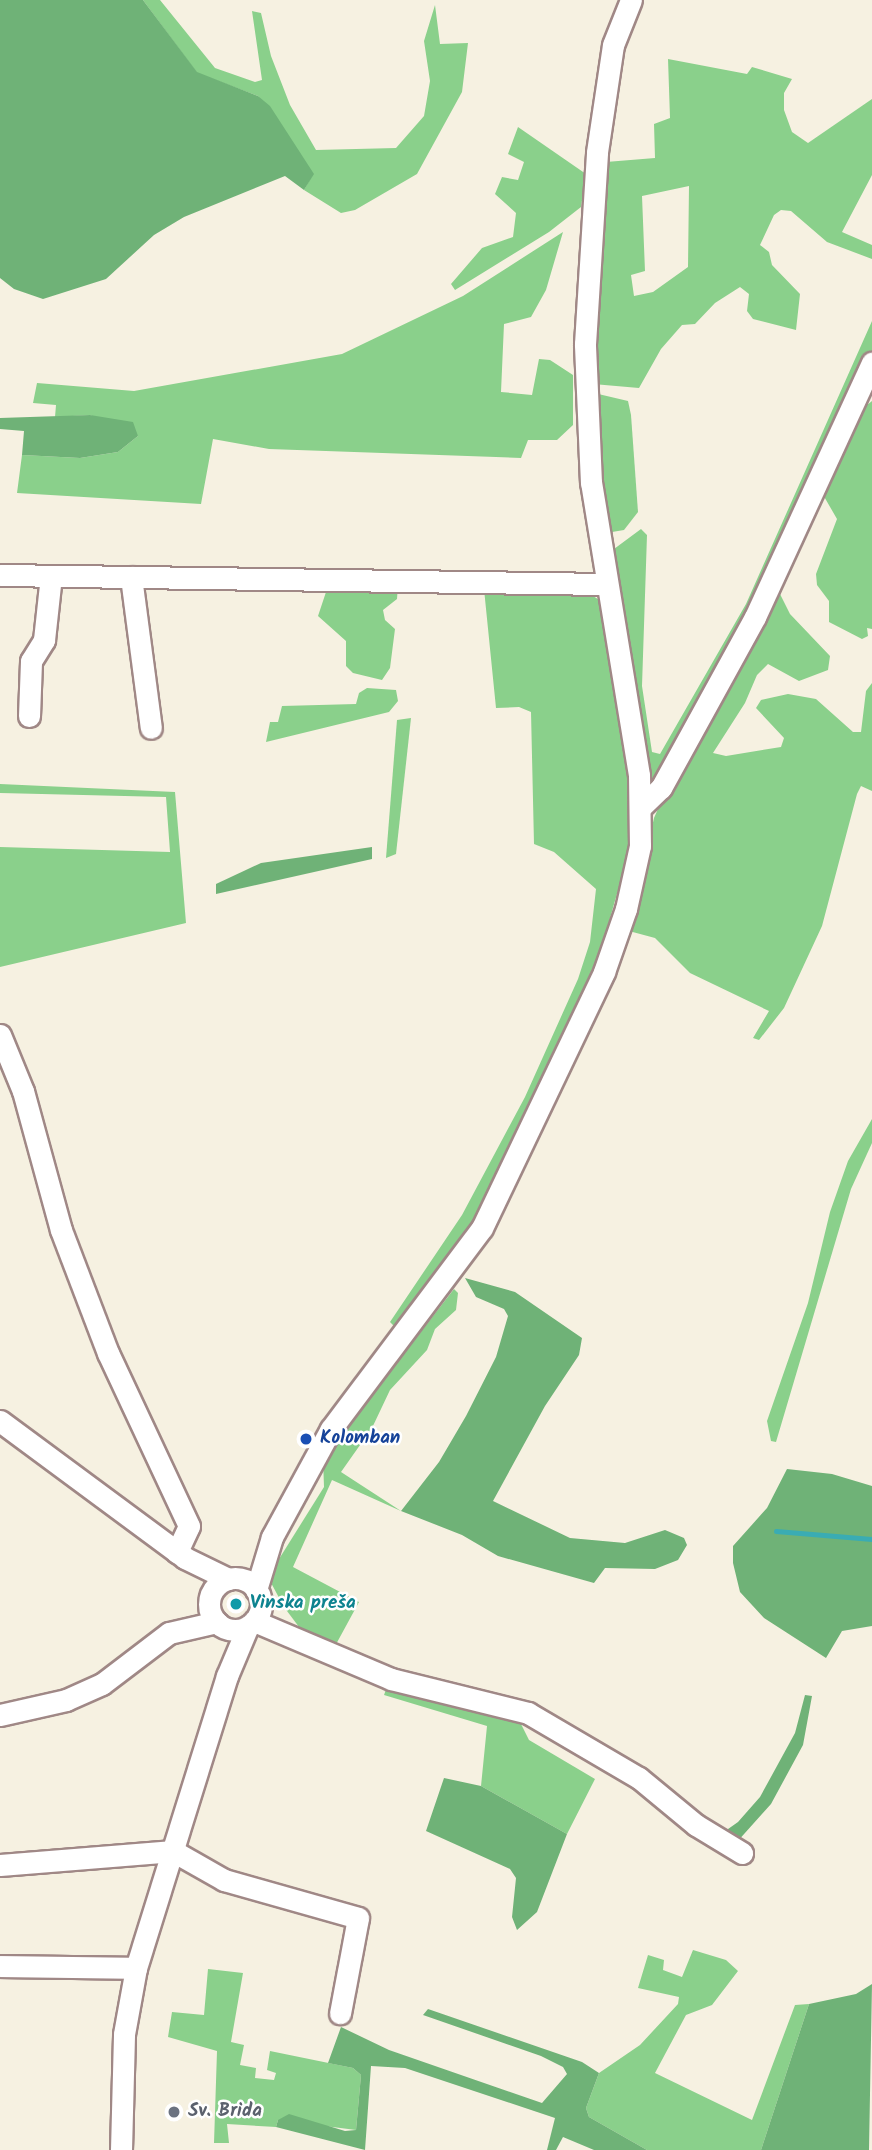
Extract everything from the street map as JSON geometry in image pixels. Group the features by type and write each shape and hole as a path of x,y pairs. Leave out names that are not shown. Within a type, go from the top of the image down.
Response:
{"street":[{"path":"121,2150 124,2034 136,1968 227,1676 255,1611 272,1537 331,1429 443,1284 482,1228 512,1171 604,972 626,909 640,846 641,807 631,706 607,584 585,418 584,344 597,152 613,45 631,0"},
{"path":"641,807 661,788 755,617 872,363"},
{"path":"0,575 607,584"},
{"path":"29,716 31,661 44,640 51,576"},
{"path":"131,577 151,729"},
{"path":"0,1035 23,1091 61,1230 108,1353 188,1526 181,1555 210,1597 220,1624 227,1676"},
{"path":"0,1421 181,1555 230,1579 246,1580 255,1611 327,1656 391,1679 528,1713 639,1779 696,1825 742,1853"},
{"path":"0,1715 66,1700 102,1684 169,1633 272,1537"},
{"path":"169,1633 220,1624 255,1611"},
{"path":"0,1866 173,1852 225,1880 358,1918 340,2013"},
{"path":"0,1966 136,1968"}],"green space":[{"path":"0,0 143,0 197,72 258,96 270,106 314,174 304,190 285,176 184,217 154,235 106,279 43,299 14,289 0,278"},
{"path":"143,0 160,0 215,68 255,82 262,80 252,11 261,13 271,56 290,105 316,150 396,148 424,116 430,81 424,41 435,5 440,44 468,43 462,92 417,174 355,210 341,213 304,190 313,174 258,96 197,73"},
{"path":"668,59 747,74 752,67 792,79 784,93 784,110 792,132 808,143 872,99 872,175 842,232 872,245 872,259 827,242 791,211 781,210 774,215 760,245 769,252 772,265 800,294 796,330 753,319 747,311 749,294 740,287 715,303 695,324 682,325 661,349 639,388 593,384 606,162 655,158 654,124 670,118","holes":["689,186 688,267 653,292 634,296 631,275 645,271 642,196"]},
{"path":"518,127 586,174 581,207 549,232 455,290 451,284 482,248 513,237 516,213 495,194 502,177 518,180 524,162 508,154"},
{"path":"563,232 546,290 531,317 504,324 501,392 532,395 539,359 550,360 573,375 573,425 557,440 528,440 521,458 269,449 213,439 201,504 17,493 22,455 80,458 118,452 138,436 90,415 55,417 56,405 33,403 37,383 134,391 342,354 463,296"},
{"path":"872,321 872,355 776,566 651,786 614,549 641,529 647,535 642,686 652,752 660,754 746,604"},
{"path":"594,393 628,401 638,512 624,530 612,532 597,445"},
{"path":"872,401 872,629 867,628 868,636 862,639 829,622 829,601 817,585 816,574 837,519 822,493 862,409"},
{"path":"90,415 133,422 138,436 118,452 80,458 22,455 24,431 0,429 0,418"},
{"path":"398,585 397,599 383,610 385,620 395,629 390,668 382,680 353,673 346,666 346,641 318,616 328,586"},
{"path":"484,589 585,591 601,601 632,777 629,852 602,946 533,1107 476,1221 395,1327 390,1322 462,1215 525,1097 578,979 590,942 596,889 554,852 534,844 531,712 519,707 496,708"},
{"path":"778,590 790,614 830,656 828,670 799,681 768,664 757,675 745,703 713,753 726,756 781,747 784,738 756,708 761,700 788,694 816,699 853,732 861,732 866,691 872,683 872,791 861,786 857,794 822,926 784,1008 759,1040 753,1038 769,1011 690,973 655,938 629,931 654,818 681,757"},
{"path":"367,688 396,690 398,701 389,712 266,742 270,722 278,722 282,706 356,704 359,693"},
{"path":"411,718 396,854 386,858 397,720"},
{"path":"0,784 175,792 186,923 0,967 0,847 170,852 166,797 0,793"},
{"path":"372,847 372,859 216,894 216,884 261,863"},
{"path":"872,1119 872,1143 851,1189 776,1442 771,1441 767,1421 808,1303 830,1212 848,1161"},
{"path":"465,1278 515,1292 582,1338 579,1355 545,1406 493,1501 570,1538 625,1543 665,1530 684,1538 687,1545 678,1560 655,1569 605,1568 594,1583 498,1556 462,1535 401,1511 439,1462 466,1416 496,1357 508,1316 504,1309 476,1297"},
{"path":"454,1289 458,1293 456,1310 435,1329 427,1350 390,1390 372,1428 341,1472 401,1511 332,1480 293,1567 359,1602 334,1648 299,1627 284,1607 270,1581 274,1567 324,1487 323,1458"},
{"path":"787,1469 832,1474 872,1486 872,1626 842,1631 826,1658 764,1618 740,1592 733,1563 733,1546 767,1508"},
{"path":"388,1684 519,1720 529,1740 595,1779 567,1834 481,1786 487,1726 384,1695"},
{"path":"805,1695 812,1696 803,1745 771,1804 736,1843 721,1834 738,1822 760,1797 795,1733"},
{"path":"444,1778 481,1786 567,1834 537,1912 517,1930 512,1917 516,1878 510,1869 426,1831"},
{"path":"693,1950 726,1960 738,1971 712,2005 686,2015 655,2073 752,2120 795,2005 809,2004 761,2150 647,2150 589,2117 586,2108 599,2073 640,2045 678,2004 679,1997 638,1988 648,1955 664,1960 663,1970 682,1977"},
{"path":"208,1969 243,1973 231,2042 244,2045 240,2065 256,2068 255,2078 274,2080 276,2073 267,2070 270,2051 353,2068 361,2075 356,2130 278,2120 276,2127 227,2124 229,2143 214,2143 217,2051 168,2037 172,2012 204,2015"},
{"path":"872,1984 869,2150 761,2150 809,2004 856,1994"},
{"path":"428,2009 582,2062 599,2073 586,2108 589,2117 647,2150 594,2150 563,2137 556,2150 547,2150 555,2118 405,2068 371,2066 365,2150 276,2127 278,2120 289,2114 345,2131 356,2130 361,2075 353,2068 328,2063 341,2027 389,2050 542,2103 567,2074 563,2067 541,2056 423,2015"}],"waterway":[{"path":"776,1531 872,1539"}],"place":[{"name":"Kolomban","path":"306,1439"},
{"name":"Vinska preša","path":"236,1604"},
{"name":"Sv. Brida","path":"174,2112"}]}
